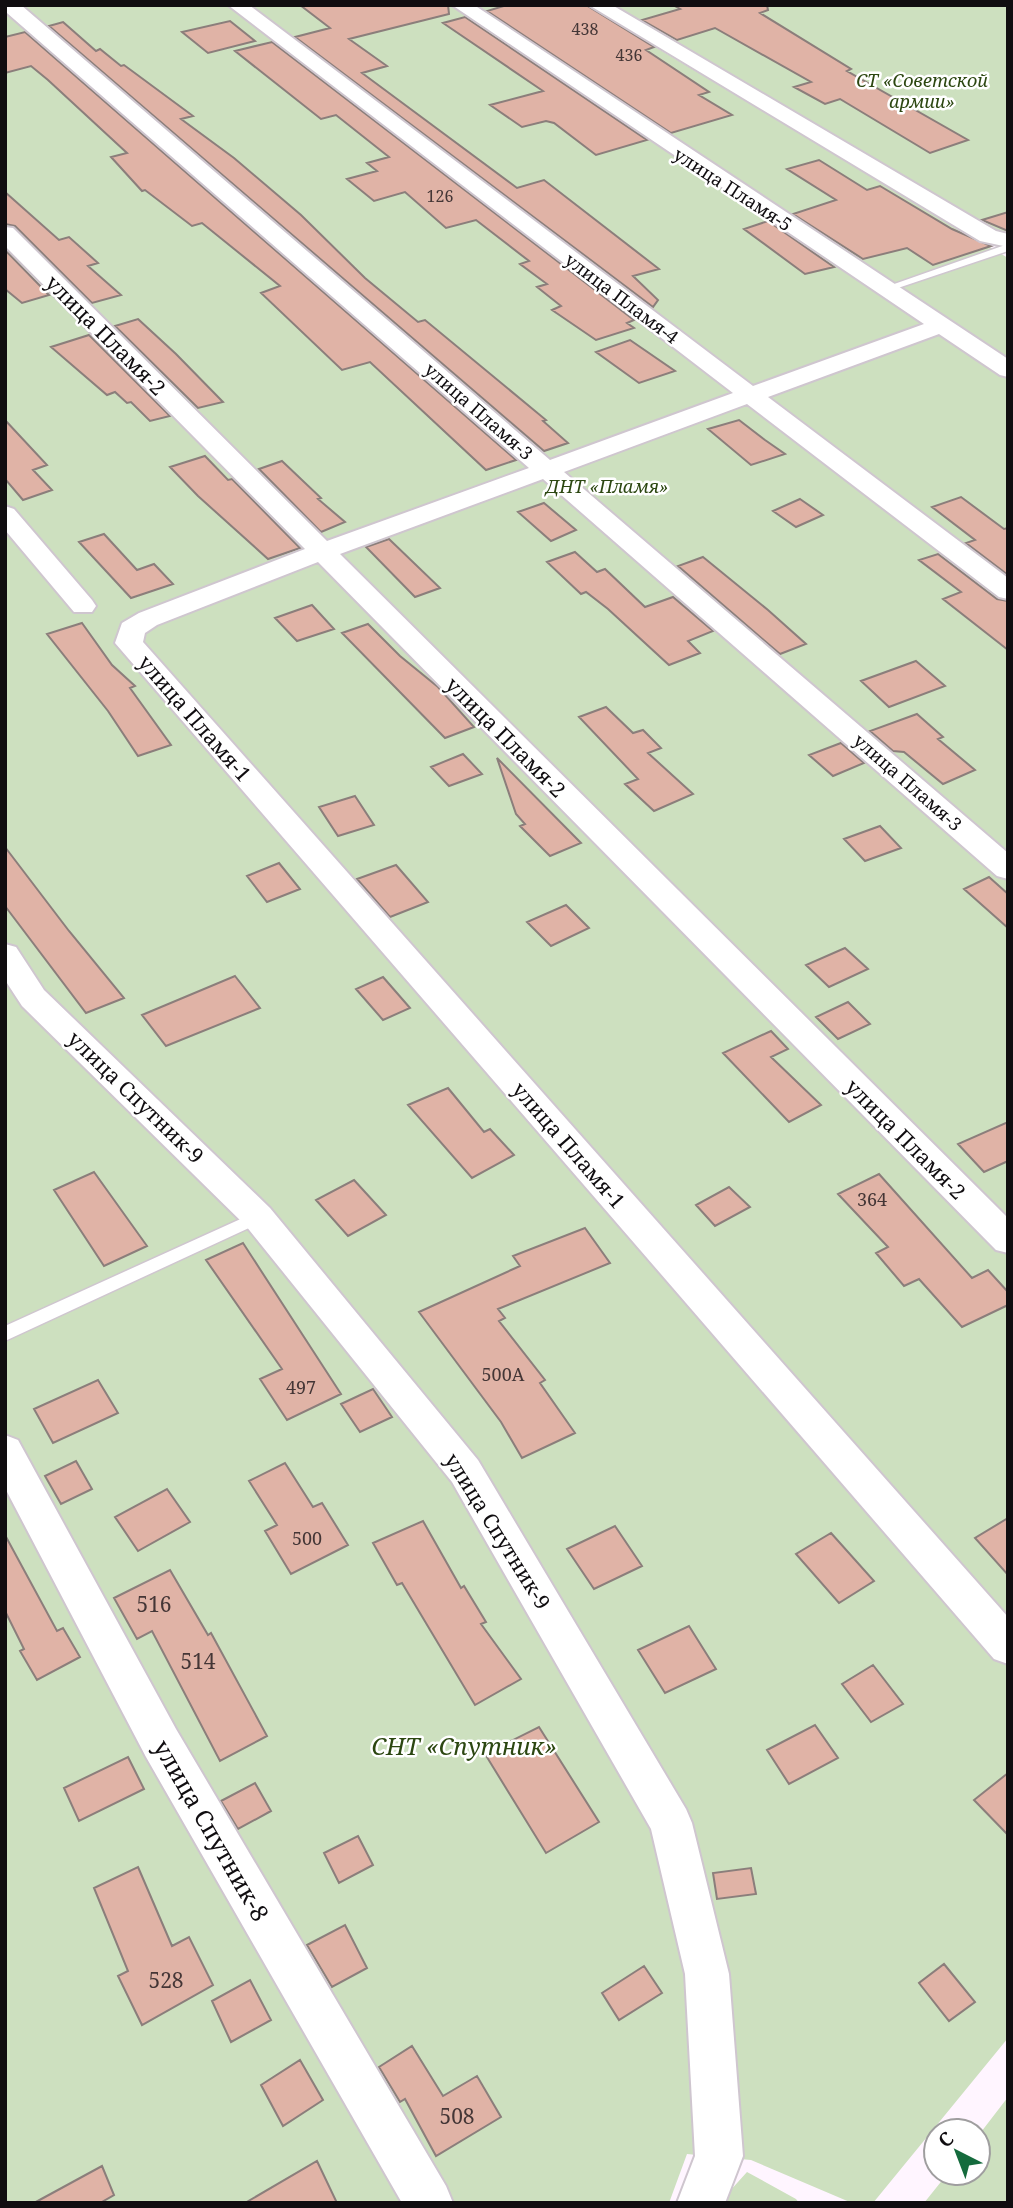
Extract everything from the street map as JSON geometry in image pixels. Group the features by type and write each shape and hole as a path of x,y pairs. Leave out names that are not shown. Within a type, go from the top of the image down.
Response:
{"street":[{"name":"улица Пламя-4","path":"237,5 1008,591"},
{"name":"улица Пламя-5","path":"461,5 1008,370"},
{"path":"598,5 988,236 1008,241"},
{"name":"улица Пламя-3","path":"17,8 1008,869"},
{"name":"улица Пламя-2","path":"5,233 1008,1240"},
{"path":"321,552 942,325"},
{"path":"5,514 83,606"},
{"name":"улица Пламя-1","path":"321,552 148,619 132,629 129,643 1008,1646"},
{"name":"улица Спутник-9","path":"5,955 33,998 258,1217 465,1471 671,1824 707,1975 719,2156 701,2203"},
{"name":"улица Спутник-8","path":"5,1451 161,1743 429,2203"}],"lane":[{"path":"885,289 1008,247"},
{"path":"5,1334 258,1217"}],"green space":[{"path":"5,5 585,5 1008,258 1008,2038 943,2117 922,2117 922,2143 873,2203 852,2203 751,2160 687,2154 669,2203 5,2203"},
{"name":"СТ «Советской армии»","path":"609,5 1008,5 1008,234 990,230"},
{"path":"1008,2097 1008,2203 924,2203 937,2187 992,2187 992,2118"},
{"path":"747,2172 796,2199 799,2203 719,2203"}],"building":[{"path":"300,5 448,5 449,14 349,39 387,66 362,73 517,188 544,180 659,269 633,276 658,300 653,307 295,37 330,28"},
{"path":"507,5 586,5 654,47 646,50 709,92 699,95 732,115 671,133 487,11"},
{"path":"673,5 767,5 768,10 760,13 851,69 847,71 968,140 930,153 840,99 825,104 794,87 811,82 715,28 677,40 642,20 680,9"},
{"path":"465,17 647,140 596,155 554,123 546,121 522,127 490,105 543,91 443,23"},
{"path":"230,21 255,41 208,53 182,32"},
{"path":"63,22 96,51 100,49 121,66 124,65 193,116 181,119 234,158 301,215 365,278 418,322 425,320 546,420 543,421 568,443 544,451 49,26"},
{"path":"25,32 516,460 486,470 370,362 342,370 261,293 280,286 202,223 192,226 145,190 142,191 111,157 127,153 48,80 31,66 5,73 5,37"},
{"path":"272,42 634,320 627,323 634,328 596,340 552,310 561,306 537,287 547,284 520,264 529,261 476,220 446,228 405,192 374,201 347,179 377,171 367,163 389,157 336,115 321,119 235,51"},
{"path":"819,160 867,190 880,186 952,229 991,246 933,265 907,248 863,259 793,214 836,200 787,169"},
{"path":"5,192 59,240 69,237 98,263 88,266 121,295 92,303 15,226 5,224"},
{"path":"1008,212 1008,231 982,220"},
{"path":"768,221 834,267 805,274 744,229"},
{"path":"5,250 49,295 22,303 5,289"},
{"path":"138,319 223,402 198,408 115,326"},
{"path":"89,335 170,416 150,421 131,402 127,403 115,392 107,395 51,347"},
{"path":"630,340 675,371 639,383 596,352"},
{"path":"5,420 47,465 33,470 52,490 23,500 5,479"},
{"path":"739,420 785,454 751,465 708,429"},
{"path":"205,456 228,480 232,479 300,548 268,559 170,467"},
{"path":"282,461 321,498 318,499 345,522 321,532 259,469"},
{"path":"961,497 1004,529 1008,528 1008,575 966,543 975,540 932,507"},
{"path":"800,499 823,515 796,527 773,511"},
{"path":"544,503 576,530 551,541 518,512"},
{"path":"104,534 137,570 154,564 173,584 131,598 79,542"},
{"path":"389,539 440,588 415,597 366,547"},
{"path":"575,552 597,572 605,569 645,607 673,597 713,631 688,641 700,653 669,665 608,609 586,592 581,594 547,562"},
{"path":"938,554 997,599 1008,601 1008,650 943,599 961,592 919,560"},
{"path":"703,557 806,644 780,654 678,566"},
{"path":"312,605 334,629 297,641 275,618"},
{"path":"82,623 112,665 135,686 130,688 171,745 138,756 108,711 47,634"},
{"path":"368,624 400,656 438,687 474,727 445,738 342,633"},
{"path":"916,661 945,686 889,707 861,681"},
{"path":"606,707 633,733 643,730 661,748 648,753 693,794 654,811 625,784 638,779 579,717"},
{"path":"917,714 943,737 938,739 975,770 943,784 904,752 893,751 870,731"},
{"path":"841,743 864,763 833,776 809,755"},
{"path":"463,754 482,774 449,786 431,767"},
{"path":"497,758 581,843 550,856 520,826 525,824 516,814"},
{"path":"355,796 374,825 338,836 319,807"},
{"path":"880,826 901,848 865,861 844,839"},
{"path":"5,847 124,998 86,1013 5,906"},
{"path":"279,863 300,889 267,902 247,876"},
{"path":"396,865 428,902 390,917 357,879"},
{"path":"989,877 1008,894 1008,928 964,889"},
{"path":"566,905 589,928 551,946 527,922"},
{"path":"845,948 868,969 829,987 806,965"},
{"path":"235,976 260,1008 166,1046 142,1015"},
{"path":"383,977 410,1008 383,1020 356,989"},
{"path":"848,1002 870,1024 838,1039 816,1017"},
{"path":"771,1031 788,1049 771,1057 821,1105 789,1122 723,1053"},
{"path":"448,1088 484,1132 490,1129 514,1155 472,1178 408,1105"},
{"path":"1008,1122 1008,1161 984,1172 958,1144"},
{"path":"94,1172 147,1246 104,1266 54,1190"},
{"path":"879,1174 972,1278 988,1270 1008,1292 1008,1305 962,1327 919,1279 904,1286 876,1253 888,1247 838,1194"},
{"path":"354,1180 386,1215 348,1236 316,1200"},
{"path":"729,1187 750,1207 715,1226 696,1205"},
{"path":"585,1228 610,1263 498,1309 505,1318 499,1321 545,1380 540,1383 575,1433 522,1458 501,1422 419,1312 520,1266 513,1256"},
{"path":"243,1243 341,1394 287,1420 260,1379 282,1369 206,1260"},
{"path":"98,1380 118,1413 53,1443 34,1409"},
{"path":"373,1389 392,1417 360,1432 341,1404"},
{"path":"76,1461 92,1489 61,1504 45,1476"},
{"path":"285,1463 313,1507 322,1503 348,1545 291,1574 265,1531 277,1525 249,1481"},
{"path":"167,1489 190,1522 138,1551 115,1517"},
{"path":"1008,1518 1008,1575 975,1538"},
{"path":"423,1521 461,1588 464,1586 486,1622 481,1624 521,1679 475,1705 402,1583 397,1585 373,1543"},
{"path":"615,1526 642,1566 594,1589 567,1549"},
{"path":"831,1533 874,1581 839,1603 796,1554"},
{"path":"5,1535 57,1631 63,1628 80,1657 37,1680 20,1651 24,1649 5,1611"},
{"path":"170,1570 208,1635 211,1633 267,1736 220,1761 152,1631 137,1639 114,1598"},
{"path":"689,1626 716,1669 665,1693 638,1650"},
{"path":"873,1665 903,1704 871,1722 842,1684"},
{"path":"815,1725 838,1758 789,1784 767,1750"},
{"path":"539,1727 599,1822 546,1853 485,1754"},
{"path":"128,1757 144,1789 79,1821 64,1788"},
{"path":"1008,1773 1008,1835 974,1800"},
{"path":"255,1783 271,1811 238,1829 221,1801"},
{"path":"358,1836 373,1865 339,1883 324,1853"},
{"path":"138,1867 172,1946 189,1937 213,1985 142,2025 118,1976 128,1971 94,1888"},
{"path":"751,1868 756,1894 717,1899 713,1873"},
{"path":"345,1925 367,1968 332,1987 307,1945"},
{"path":"944,1964 975,2002 949,2021 919,1983"},
{"path":"644,1966 662,1993 619,2020 602,1993"},
{"path":"250,1980 271,2020 231,2042 212,2001"},
{"path":"412,2046 443,2096 477,2076 501,2117 436,2156 405,2099 400,2102 379,2067"},
{"path":"300,2060 323,2100 283,2126 261,2085"},
{"path":"317,2161 337,2203 245,2203"},
{"path":"102,2166 114,2195 100,2203 34,2203"}],"park label":[{"name":"ДНТ «Пламя»","path":"607,486"},
{"name":"СНТ «Спутник»","path":"464,1745"}]}
